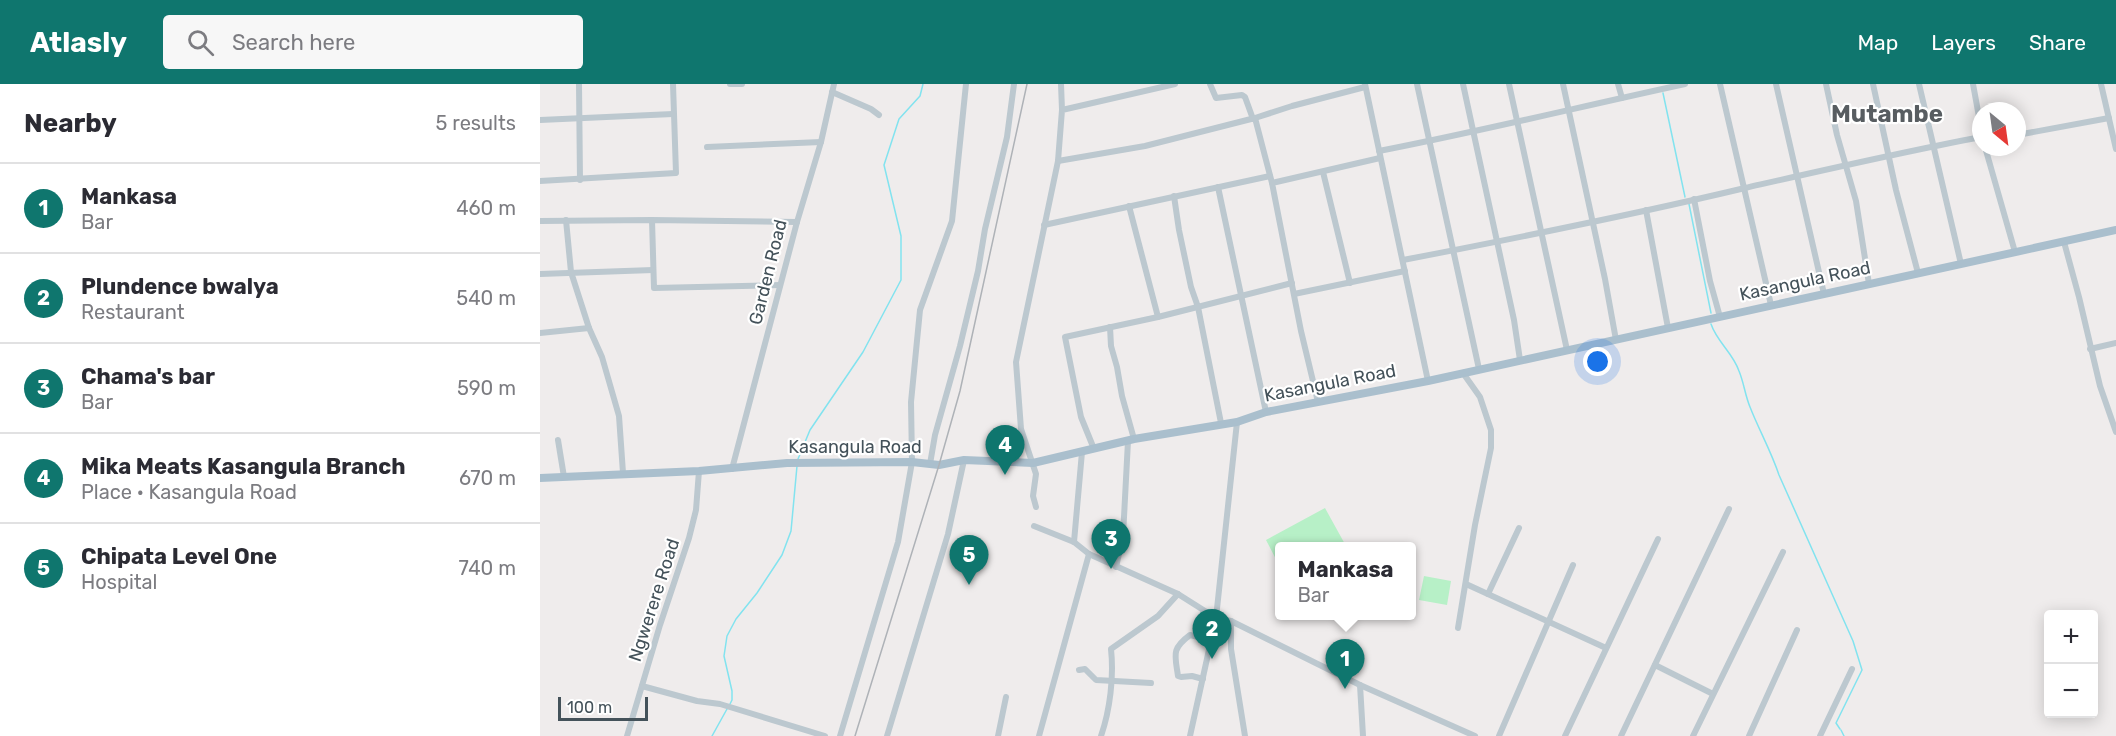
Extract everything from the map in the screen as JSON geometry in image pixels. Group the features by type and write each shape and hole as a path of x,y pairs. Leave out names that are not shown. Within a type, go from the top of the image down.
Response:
{"main road":[{"name":"Kasangula Road","path":"540,478 732,469 787,463 912,462 939,465 964,460 1033,463 1131,440 1237,422 1266,412 1428,381 2116,230"}],"street":[{"path":"579,84 580,180"},
{"path":"540,181 676,172 673,84"},
{"path":"730,84 742,84"},
{"name":"Garden Road","path":"732,469 797,222 821,142 834,84"},
{"path":"840,736 898,542 912,462 911,402 920,310 952,221 966,84"},
{"path":"930,464 935,435 978,271 985,229 1007,137 1014,84"},
{"path":"1035,507 1033,496 1036,474 1021,429 1016,362 1058,160 1062,110 1061,84"},
{"path":"1062,110 1175,84"},
{"path":"1210,84 1216,98 1242,95 1245,97 1254,118 1271,180 1318,402"},
{"path":"1417,84 1479,369"},
{"path":"1463,84 1518,341 1520,360"},
{"path":"1509,84 1568,350"},
{"path":"1563,84 1616,340"},
{"path":"1618,84 1622,98"},
{"path":"1044,225 1218,187 1323,172 1431,141 1685,84"},
{"path":"1720,84 1771,305"},
{"path":"1776,84 1824,294"},
{"path":"1826,84 1845,165 1858,208 1869,284"},
{"path":"1873,84 1896,190 1918,273"},
{"path":"1919,84 1961,264"},
{"path":"1973,84 1976,102"},
{"path":"2101,84 2116,149"},
{"path":"1058,160 1145,147 1365,86 1428,381"},
{"path":"832,92 871,109 879,115"},
{"path":"2026,133 2108,114 2116,109"},
{"path":"540,120 673,114"},
{"path":"1403,260 1497,243 1745,189 1796,175 1972,139"},
{"path":"707,147 821,142"},
{"path":"1987,156 2015,252"},
{"path":"1323,172 1350,283"},
{"path":"1218,187 1240,297 1257,361 1266,412"},
{"path":"1174,196 1221,423"},
{"path":"1694,199 1710,281 1720,317"},
{"path":"1129,206 1158,317"},
{"path":"1646,210 1668,328"},
{"path":"566,220 571,272 602,357 619,416 622,473"},
{"path":"652,220 654,288 780,285"},
{"path":"540,221 797,222"},
{"path":"2064,242 2090,349 2104,400 2116,432"},
{"path":"540,274 653,270"},
{"path":"1294,294 1405,271"},
{"path":"1094,449 1081,417 1065,337 1158,317 1292,283"},
{"path":"1110,327 1111,346 1131,440 1123,536 1116,567"},
{"path":"540,333 590,328"},
{"path":"2090,349 2116,343"},
{"path":"1458,628 1475,525 1491,448 1491,430 1480,397 1463,373"},
{"path":"1190,736 1216,618 1237,422"},
{"path":"558,440 564,477"},
{"path":"1074,543 1082,452"},
{"path":"887,736 948,534 964,460"},
{"name":"Ngwerere Road","path":"627,736 689,538 696,510 699,471"},
{"path":"1621,736 1729,509"},
{"path":"1035,526 1074,543 1089,554 1116,567 1178,594 1216,618 1231,621 1360,685 1475,736"},
{"path":"1488,594 1519,528"},
{"path":"1565,736 1658,539"},
{"path":"1693,736 1783,552"},
{"path":"1039,736 1089,554"},
{"path":"1499,736 1573,565"},
{"path":"1466,584 1606,648"},
{"path":"1101,736 1113,666 1111,650 1158,616 1178,594"},
{"path":"1231,621 1232,649 1245,736"},
{"path":"1749,736 1797,630"},
{"path":"1203,679 1178,676 1175,651 1176,647 1190,635 1211,640"},
{"path":"1654,665 1713,693"},
{"path":"1079,670 1085,669 1096,680 1151,683"},
{"path":"1820,736 1852,669"},
{"path":"1360,685 1363,736"},
{"path":"642,686 697,701 739,709 825,736"},
{"path":"998,736 1006,697"}],"green space":[{"path":"1325,508 1344,542 1275,542 1275,557 1266,540"},
{"path":"1424,576 1451,581 1447,605 1419,600"}],"waterway":[{"path":"798,459 810,430 863,352 901,280 901,236 884,165 899,119 920,96 923,84"},
{"path":"1663,93 1685,197"},
{"path":"1689,204 1711,313"},
{"path":"1711,324 1736,365 1748,403 1853,641 1862,670 1836,723 1840,729"},
{"path":"730,704 732,691 724,656 727,636 736,619 757,593 782,555 791,531 797,466"},
{"path":"712,736 727,709"},
{"path":"1841,730 1844,736"}],"railway":[{"path":"855,736 960,391 1027,84"}],"place":[{"name":"Mika Meats Kasangula Branch","path":"1005,475"},
{"name":"Chama's bar","path":"1111,569"},
{"name":"Chipata Level One","path":"969,585"},
{"name":"Plundence bwalya","path":"1212,659"},
{"name":"Mankasa","path":"1345,689"}],"district":[{"name":"Mutambe","path":"1887,114"}]}
